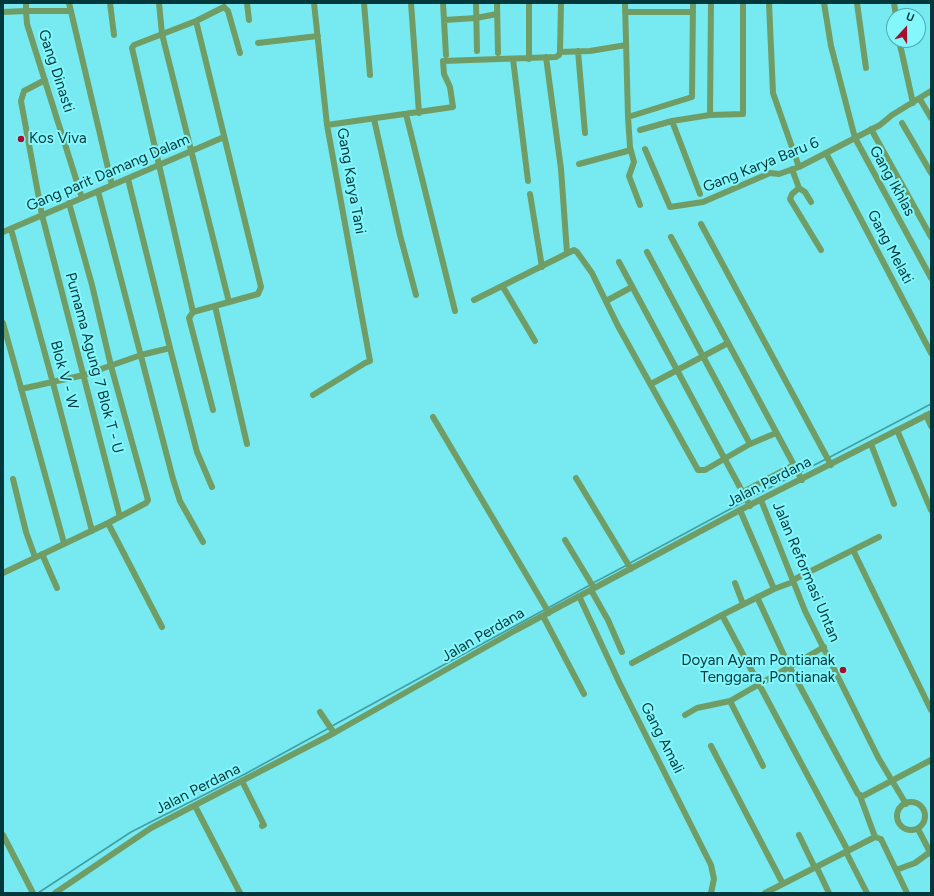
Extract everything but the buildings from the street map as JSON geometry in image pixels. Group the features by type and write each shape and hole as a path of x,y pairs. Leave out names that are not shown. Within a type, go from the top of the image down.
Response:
{"street":[{"path":"10,3 11,11"},
{"name":"Gang Dinasti","path":"26,3 27,24 82,198"},
{"path":"69,3 112,185"},
{"path":"110,3 114,35"},
{"path":"159,3 162,34 229,302"},
{"path":"247,3 249,20"},
{"name":"Gang Karya Tani","path":"313,395 365,363 370,362 327,125 314,3"},
{"path":"364,3 370,75"},
{"path":"411,3 419,113"},
{"path":"443,3 446,54"},
{"path":"476,3 477,51"},
{"path":"497,3 498,54"},
{"path":"529,3 529,58"},
{"path":"327,125 419,113 453,106 450,87 444,74 443,62 556,57 560,52 561,3"},
{"path":"625,3 628,117 631,150 634,162 629,176 640,205"},
{"path":"628,117 692,97 693,3"},
{"path":"710,3 710,114"},
{"path":"640,130 672,121 710,114 741,115 743,113 743,3"},
{"path":"769,3 773,93 799,167"},
{"path":"824,3 831,46 855,138"},
{"path":"857,3 866,68"},
{"path":"193,312 132,48 134,45 196,21 224,5 228,11 240,53"},
{"path":"3,12 70,11"},
{"path":"625,12 693,12"},
{"path":"444,20 476,18 497,14"},
{"path":"196,21 261,286 258,294 193,312 189,318 213,410"},
{"path":"258,43 318,36"},
{"path":"560,52 626,45"},
{"path":"901,48 913,102"},
{"path":"578,51 585,133"},
{"path":"546,58 561,169 567,253"},
{"path":"513,59 528,181"},
{"name":"Purnama Agung 7 Blok T - U","path":"45,80 24,91 21,97 42,215 120,517"},
{"name":"Gang Karya Baru 6","path":"646,149 670,207 703,202 770,174 779,174 799,167 872,130 931,90"},
{"path":"921,101 931,118"},
{"path":"406,114 455,311"},
{"path":"374,119 400,235 416,295"},
{"path":"672,121 700,194"},
{"path":"902,123 931,173"},
{"path":"872,130 931,236"},
{"name":"Gang parit Damang Dalam","path":"3,232 224,137"},
{"name":"Gang Ikhlas","path":"855,138 931,278"},
{"path":"579,164 631,150"},
{"name":"Gang Melati","path":"826,153 931,353"},
{"path":"792,169 799,188 805,192 811,202"},
{"path":"128,179 197,452 212,487"},
{"path":"799,188 792,194 790,199 821,250"},
{"path":"98,191 180,501 203,542"},
{"path":"530,194 542,267"},
{"path":"3,570 42,554 91,529 108,523 146,503 148,500 111,366 92,284 69,203"},
{"path":"700,224 829,461"},
{"name":"Blok V - W","path":"11,229 54,382 91,529"},
{"path":"671,237 801,478"},
{"path":"474,300 503,287 574,250 592,273 698,470 705,470 750,444 776,433"},
{"path":"647,252 750,444"},
{"path":"619,262 746,499 795,466"},
{"path":"503,287 535,341"},
{"path":"606,301 632,287"},
{"path":"214,306 247,444"},
{"path":"3,324 64,543"},
{"path":"651,384 728,343"},
{"path":"21,389 84,375 141,355 170,348"},
{"path":"929,414 931,426"},
{"name":"Jalan Perdana","path":"55,893 151,828 242,781 332,729 546,611 592,589 629,566 740,510 746,499 761,500 829,461 871,444 929,414"},
{"path":"432,417 546,611 584,694"},
{"path":"897,430 931,510"},
{"path":"871,444 894,504"},
{"path":"576,478 629,566"},
{"path":"13,480 26,532 35,557"},
{"name":"Jalan Reformasi Untan","path":"761,500 805,611 891,781 906,804"},
{"path":"740,510 774,589"},
{"path":"108,523 162,627"},
{"path":"632,663 743,604 793,581 880,537"},
{"path":"565,540 608,620 622,652"},
{"path":"853,550 931,710"},
{"path":"42,554 58,588"},
{"path":"735,583 743,604"},
{"name":"Gang Amali","path":"579,596 620,684 711,865 714,879 711,893"},
{"path":"757,597 789,666 853,786 860,796 875,837 880,839 907,893"},
{"path":"722,615 760,684 867,893"},
{"path":"685,714 697,708 730,701 824,647"},
{"path":"730,701 763,766"},
{"path":"320,712 332,729"},
{"path":"711,746 784,884"},
{"path":"860,796 863,796 931,760"},
{"path":"242,781 264,825 262,826"},
{"path":"916,803 924,810 925,821 918,829 907,830 899,822 898,811 906,804 916,803"},
{"path":"195,806 240,893"},
{"path":"896,870 915,863 930,854 918,829"},
{"path":"3,835 33,893"},
{"path":"799,835 829,893"},
{"path":"765,893 875,837"}],"waterway":[{"path":"830,457 931,404"},
{"path":"799,473 826,459"},
{"path":"748,499 796,474"},
{"path":"630,563 745,501"},
{"path":"593,583 627,565"},
{"path":"548,608 590,585"},
{"path":"332,726 544,610"},
{"path":"38,893 131,832 245,774 329,728"}],"place":[{"name":"Kos Viva","path":"21,139"},
{"name":"Doyan Ayam Pontianak Tenggara, Pontianak","path":"843,670"}]}
